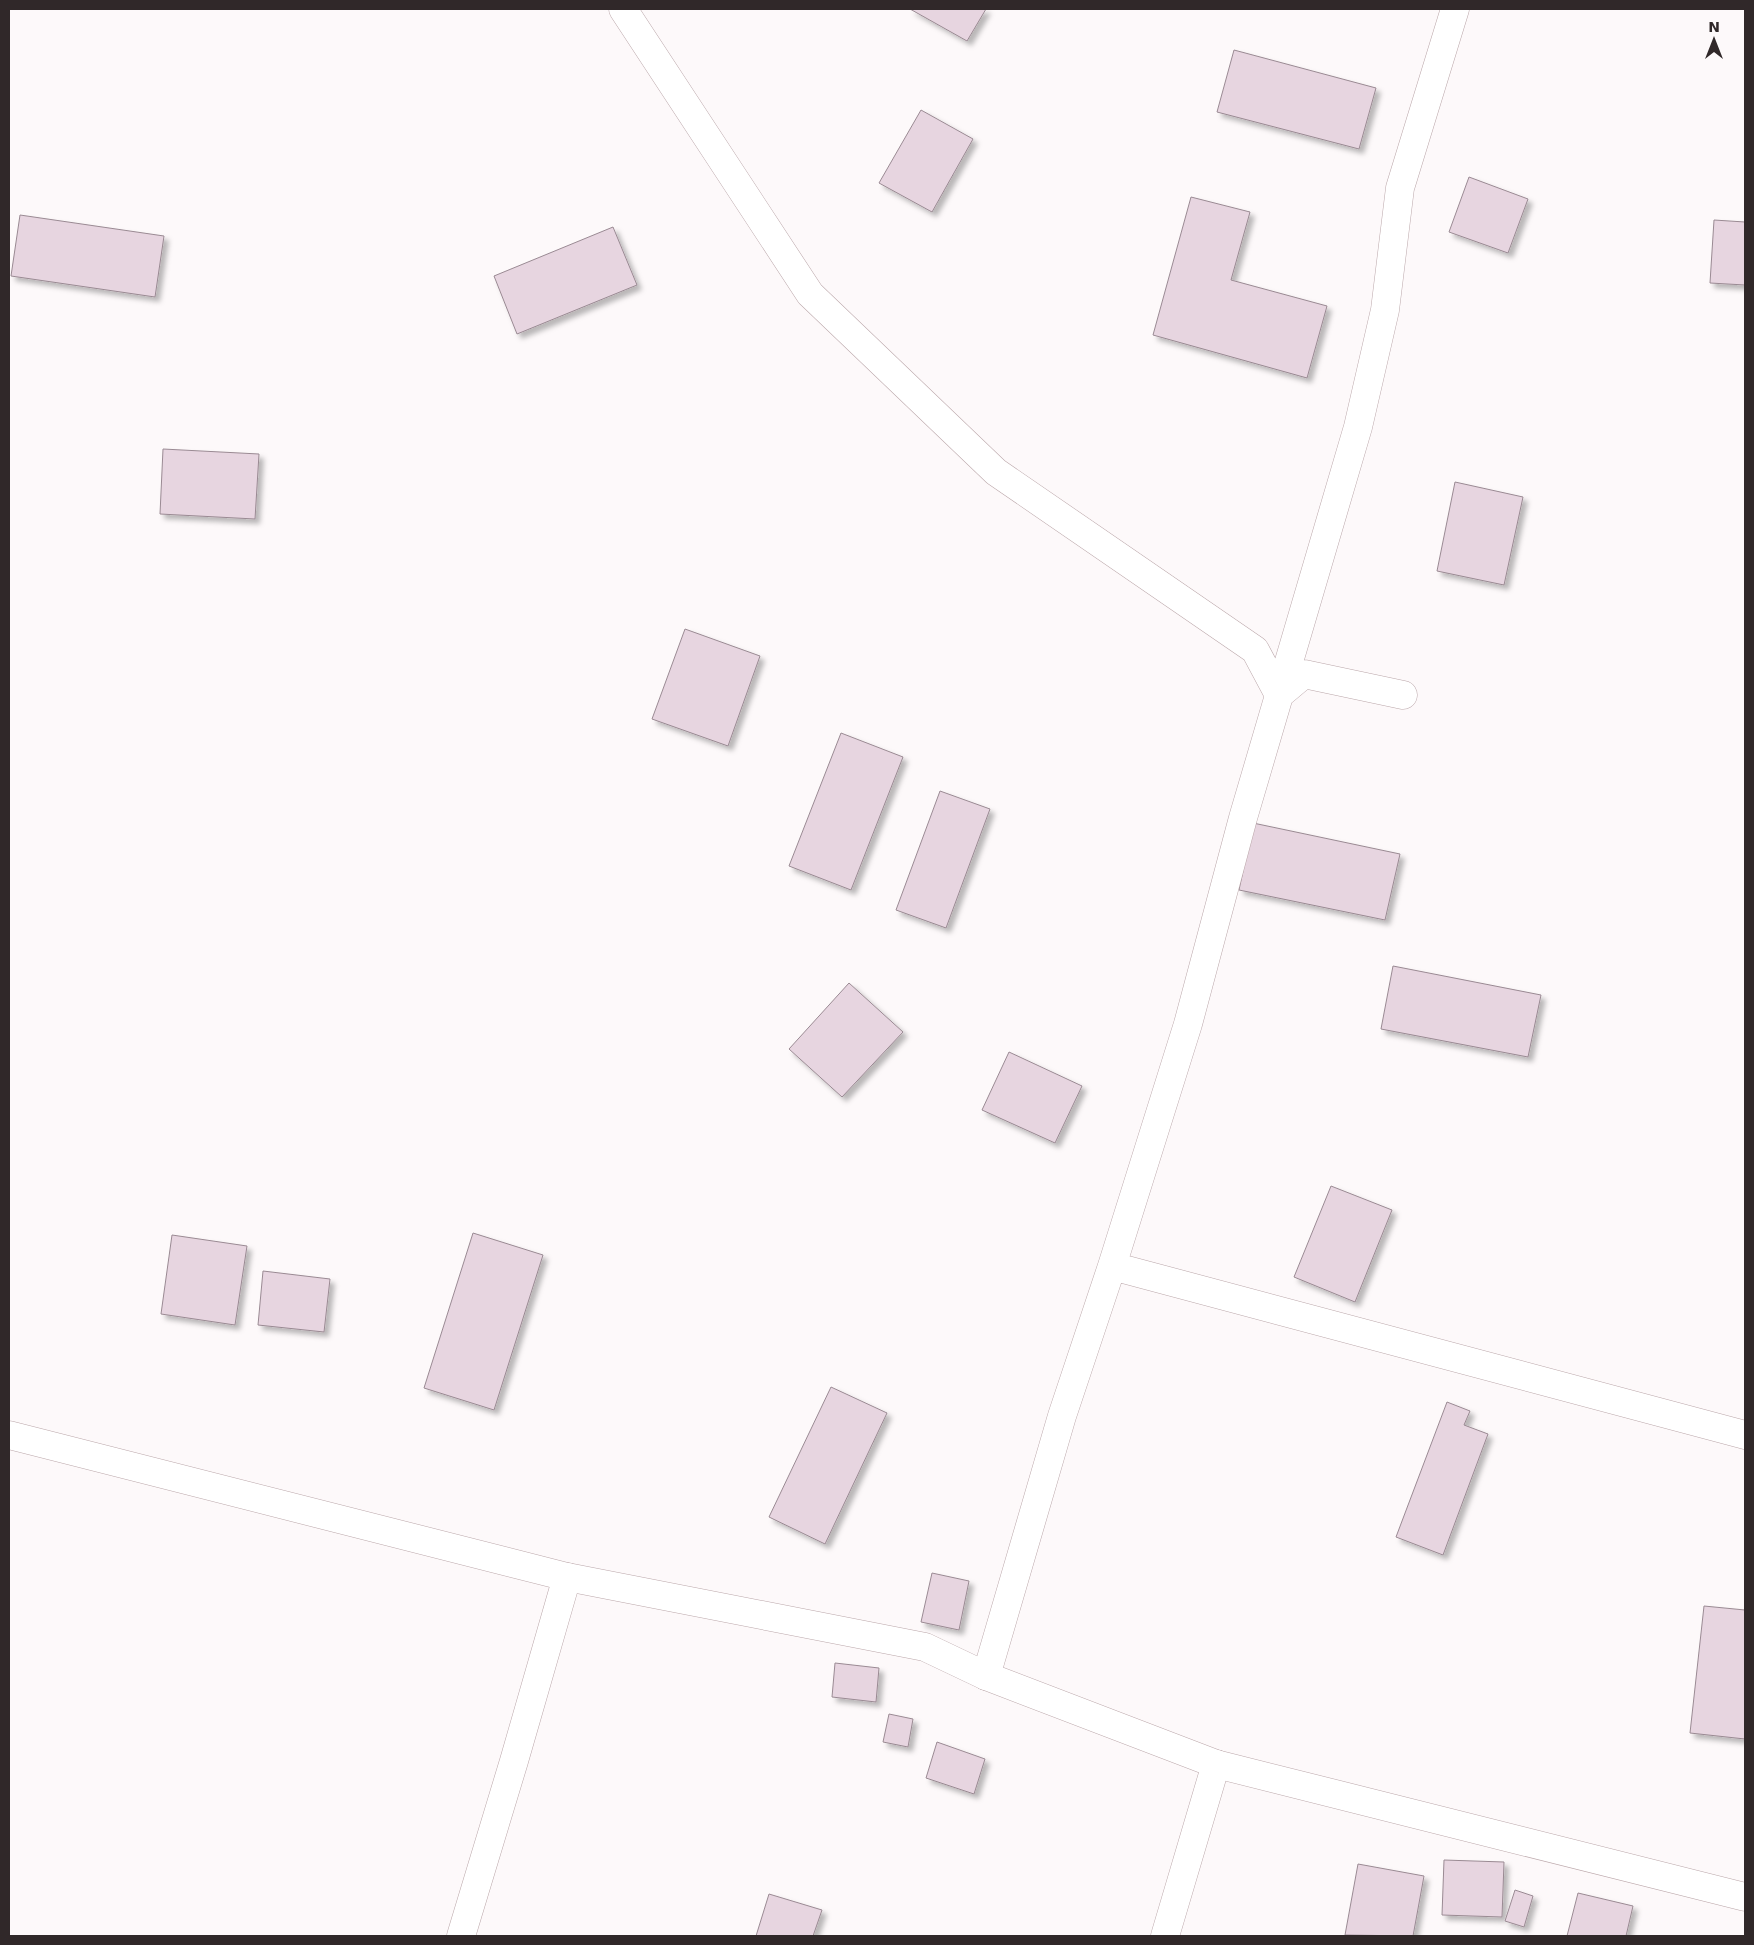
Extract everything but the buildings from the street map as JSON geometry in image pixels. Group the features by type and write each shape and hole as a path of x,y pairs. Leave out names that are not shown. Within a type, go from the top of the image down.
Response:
{"street":[{"path":"624,9 810,294 996,472 1255,650 1279,695"},
{"path":"986,1676 1062,1416 1112,1266 1188,1024 1243,818 1358,427 1385,310 1400,188 1455,9"},
{"path":"1279,695 1304,674 1403,695"},
{"path":"1112,1266 1745,1435"},
{"path":"9,1435 567,1577 925,1647 986,1676 1216,1764 1745,1897"},
{"path":"461,1936 567,1577"},
{"path":"1165,1936 1216,1764"}]}
